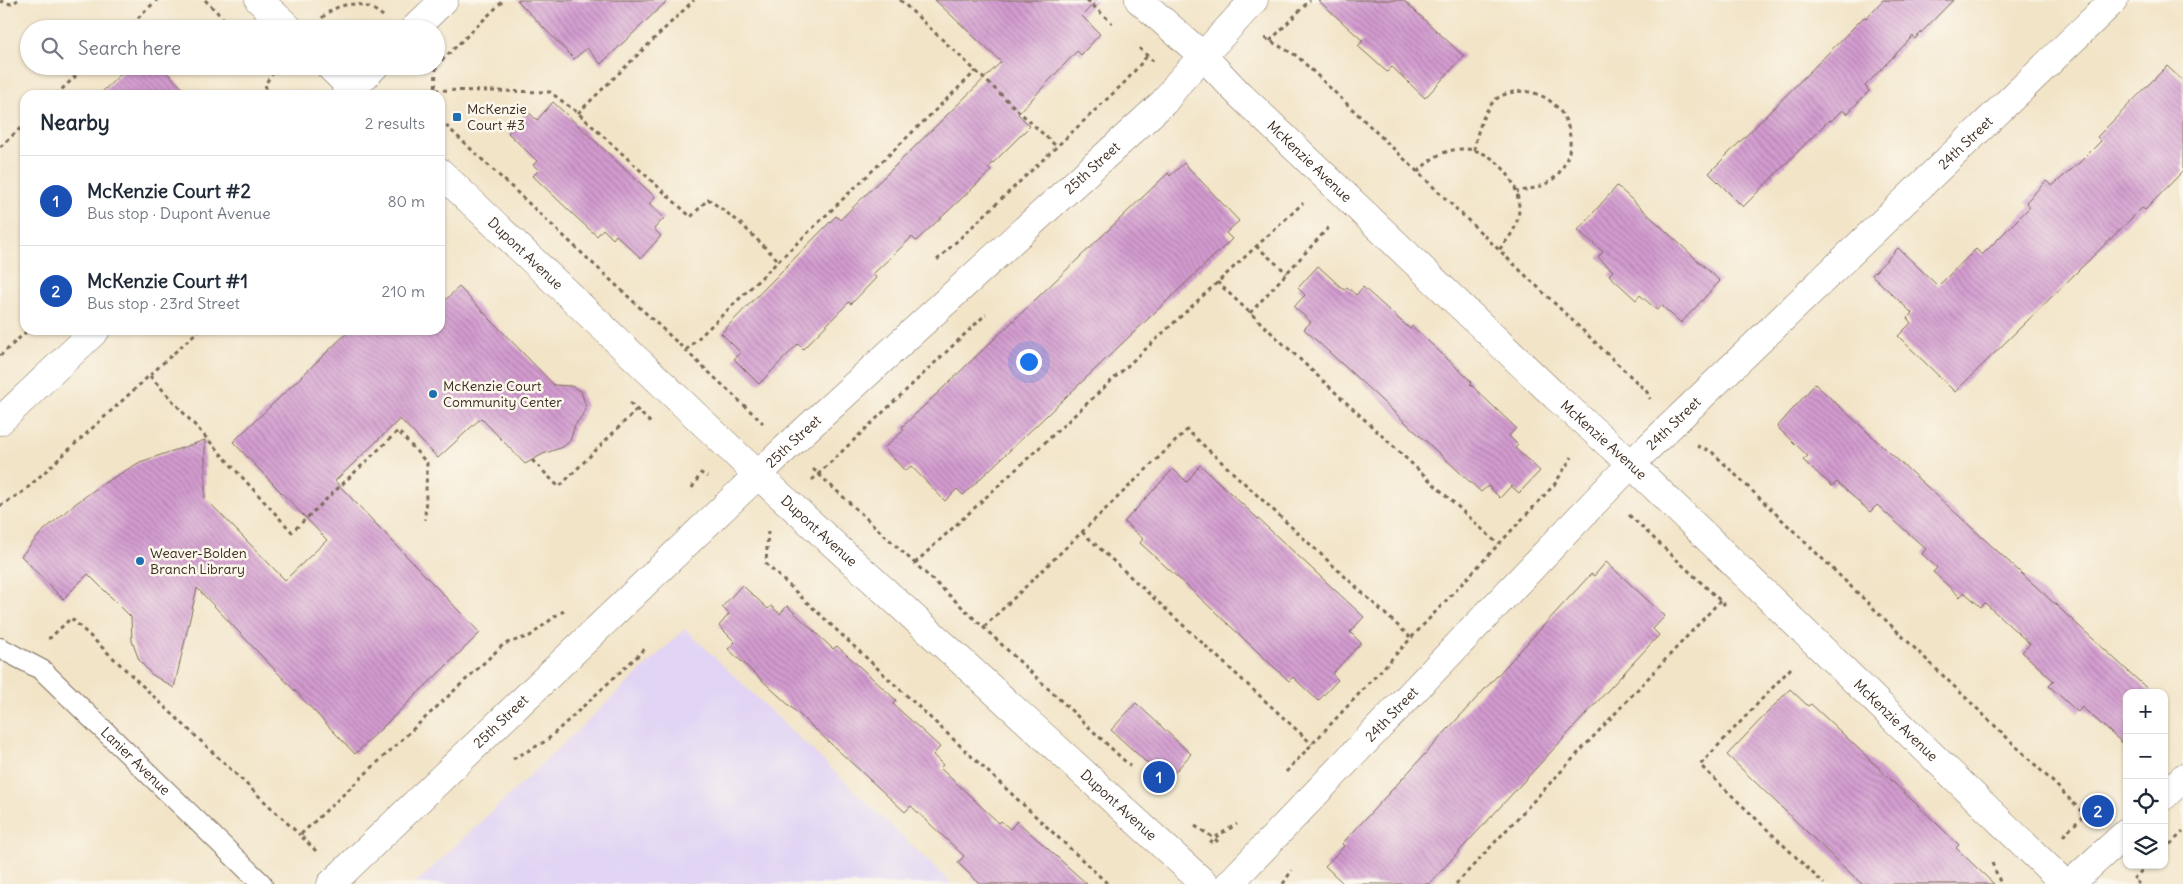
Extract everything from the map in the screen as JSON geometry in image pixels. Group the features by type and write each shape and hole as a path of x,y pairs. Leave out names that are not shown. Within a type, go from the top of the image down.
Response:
{"street":[{"path":"259,0 280,20"},
{"path":"412,20 444,0"},
{"name":"McKenzie Avenue","path":"1139,0 1203,56 1223,78 1555,396 1631,464 2065,884"},
{"name":"25th Street","path":"331,884 788,446 1164,102 1179,82 1254,0"},
{"name":"24th Street","path":"1237,876 1631,464 2114,0"},
{"path":"337,75 349,90"},
{"path":"355,90 367,75"},
{"name":"Dupont Avenue","path":"445,177 758,475 1198,877"},
{"path":"0,422 91,335"},
{"path":"2070,884 2123,836"}],"lane":[{"name":"Lanier Avenue","path":"0,648 42,670 262,884"}],"path":[{"path":"0,1 11,4 18,0"},
{"path":"136,20 157,0"},
{"path":"205,0 225,20"},
{"path":"445,57 504,0"},
{"path":"578,113 694,0"},
{"path":"900,0 1057,147"},
{"path":"1270,41 1310,0"},
{"path":"320,20 341,4 357,2 392,20"},
{"path":"936,261 1126,81 1147,56 1176,34"},
{"path":"686,350 976,72"},
{"path":"61,90 77,75"},
{"path":"266,90 265,84 270,75"},
{"path":"435,90 436,75"},
{"path":"445,90 550,92 578,113 691,217 708,200 738,221 778,260"},
{"path":"1474,150 1483,119 1495,100 1508,93 1523,90 1544,95 1556,104 1570,129 1571,148 1565,163 1550,181 1517,192"},
{"path":"445,125 984,627 1135,771"},
{"path":"0,147 20,129"},
{"path":"1418,172 1431,158 1442,153 1460,149 1474,150 1500,166 1509,175 1517,192 1520,206 1517,224 1499,250"},
{"path":"915,563 1303,203"},
{"path":"1250,313 1329,227"},
{"path":"1256,246 1287,273"},
{"path":"1217,282 1498,544"},
{"path":"0,356 23,335"},
{"path":"0,506 24,491 195,335"},
{"path":"150,376 292,532 398,431 427,463 425,520"},
{"path":"624,397 656,427"},
{"path":"532,460 559,487 636,410"},
{"path":"687,494 701,473 732,450 769,417"},
{"path":"984,627 1187,430 1410,637"},
{"path":"1279,779 1554,485 1572,458 1603,440"},
{"path":"697,466 701,473 736,497 768,523 766,564 1108,884"},
{"path":"1082,532 1312,744"},
{"path":"1456,884 1720,601"},
{"path":"300,835 504,644 530,636 558,614 573,606"},
{"path":"41,634 50,638 71,618 320,854"},
{"path":"507,762 546,741 646,648"},
{"path":"1791,668 1700,765 1824,884"},
{"path":"1198,877 1214,838 1241,821"},
{"path":"1192,825 1214,838 1237,876"},
{"path":"2168,846 2183,832"},
{"path":"2138,884 2133,879 2144,869"}],"shaded area":[{"path":"685,629 952,884 415,884"}],"building":[{"path":"517,0 668,0 601,64 587,48 574,59"},
{"path":"935,0 1097,0 1082,16 1100,34 1081,55 1077,51 1018,114 1030,126 988,168 991,171 916,241 912,237 873,274 876,278 851,304 849,302 803,349 798,344 759,384 734,359 741,353 721,333 836,216 840,220 1001,62"},
{"path":"1318,0 1403,0 1464,56 1425,98 1392,67 1387,72 1358,46 1363,41"},
{"path":"1883,0 1953,0 1915,39 1913,36 1865,86 1869,91 1847,114 1842,110 1831,121 1829,120 1743,207 1709,173"},
{"path":"2167,66 2183,81 2183,171 2145,210 2142,208 1955,392 1898,336 1911,323 1907,318 1912,313 1872,275 1898,248 1938,286 1976,249 1982,255 2030,207 2026,202 2046,181 2052,186 2078,164 2101,141 2097,137"},
{"path":"120,75 170,75 184,90 104,90"},
{"path":"553,102 655,197 649,204 664,218 654,229 661,236 641,258 616,235 613,239 603,229 597,236 579,220 533,176 539,170 533,165 537,161 508,133 528,112 537,120"},
{"path":"1184,163 1239,221 1226,233 1232,239 963,495 957,489 945,501 911,466 905,471 884,448 904,430 902,427 1168,173 1170,176"},
{"path":"1617,186 1720,281 1681,323 1661,305 1657,310 1640,295 1636,300 1609,275 1613,271 1598,257 1603,252 1578,230"},
{"path":"1318,266 1344,290 1347,287 1356,295 1363,287 1410,329 1412,326 1472,382 1470,384 1516,428 1509,436 1518,445 1515,448 1540,471 1519,493 1511,486 1500,498 1488,486 1481,492 1304,329 1311,322 1294,307 1305,295 1298,288"},
{"path":"459,287 554,385 571,386 581,391 586,407 575,425 570,441 563,447 543,454 525,464 481,418 438,458 400,419 335,481 480,633 355,754 197,588 174,688 151,674 139,660 132,641 131,617 88,574 63,599 21,556 42,532 101,485 140,462 205,440 205,498 285,580 327,540 233,442 345,335 445,335 445,300"},
{"path":"1815,384 2148,689 2123,689 2123,743 2082,707 2078,712 2049,686 2054,681 2022,652 2030,644 1985,603 1981,607 1964,592 1960,597 1933,572 1937,568 1922,554 1926,549 1877,505 1870,512 1837,482 1832,486 1803,460 1808,456 1777,427"},
{"path":"1200,465 1364,617 1350,632 1361,643 1332,674 1338,680 1318,701 1293,677 1289,681 1140,543 1143,539 1124,522 1173,469 1187,482"},
{"path":"1606,562 1665,616 1653,629 1659,635 1429,884 1344,884 1325,866 1344,846 1342,844 1591,574 1594,576"},
{"path":"742,585 768,609 771,606 780,614 787,606 833,649 837,646 896,700 893,704 940,747 933,755 943,765 940,768 999,823 1001,821 1010,829 1017,821 1087,884 980,884 958,863 964,856 911,806 905,812 728,649 735,642 719,626 729,614 722,607"},
{"path":"1790,689 1808,706 1811,704 1842,733 1959,845 1956,848 1994,884 1862,884 1831,855 1727,755"},
{"path":"1136,703 1191,754 1167,781 1111,730"}],"place":[{"name":"McKenzie Court #3","path":"457,117"},
{"name":"McKenzie Court Community Center","path":"433,394"},
{"name":"Weaver-Bolden Branch Library","path":"140,561"},
{"name":"McKenzie Court #2","path":"1159,777"},
{"name":"McKenzie Court #1","path":"2098,811"}]}
